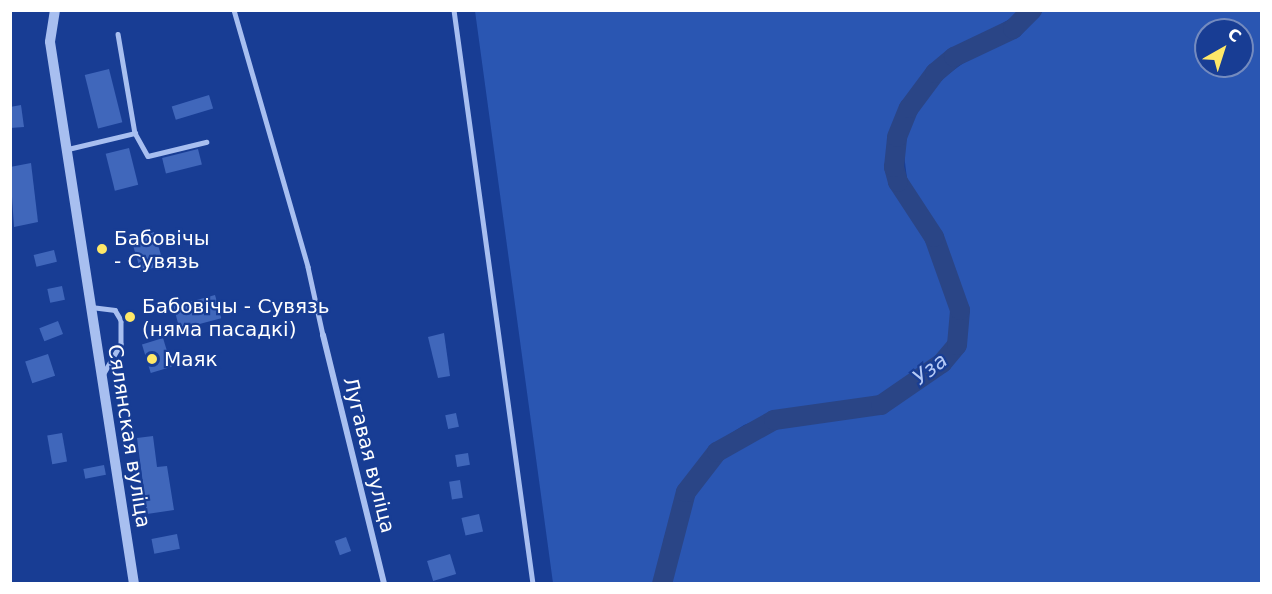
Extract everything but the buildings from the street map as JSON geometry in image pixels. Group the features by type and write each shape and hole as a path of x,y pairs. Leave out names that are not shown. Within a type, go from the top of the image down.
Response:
{"street":[{"name":"Сялянская вуліца","path":"51,14 65,150 134,584"},
{"name":"Лугавая вуліца","path":"323,335 384,584"}],"lane":[{"path":"234,10 308,267 323,335"},
{"path":"454,10 533,584"},
{"path":"118,34 135,134 148,156 206,142"},
{"path":"65,150 135,134"},
{"path":"91,307 115,310 121,320 121,344 101,379"}],"shaded area":[{"path":"475,11 1023,11 932,65 913,90 893,135 888,161 892,186 930,245 952,309 952,333 943,352 878,400 776,413 744,425 716,443 683,481 664,538 656,583 553,583"},
{"path":"1043,11 1261,11 1261,583 670,583 683,521 697,485 713,463 741,442 775,426 872,412 897,403 959,353 968,326 964,298 945,245 908,187 903,146 916,113 940,80 969,59 1020,36"}],"waterway":[{"name":"Уза","path":"662,584 686,492 717,452 774,420 881,405 942,363 957,345 960,310 934,237 898,182 894,167 897,137 909,108 935,73 954,57 1013,29 1032,10"}],"place":[{"name":"Бабовічы - Сувязь","path":"102,249"},
{"name":"Бабовічы - Сувязь (няма пасадкі)","path":"130,317"},
{"name":"Маяк","path":"152,359"}]}
